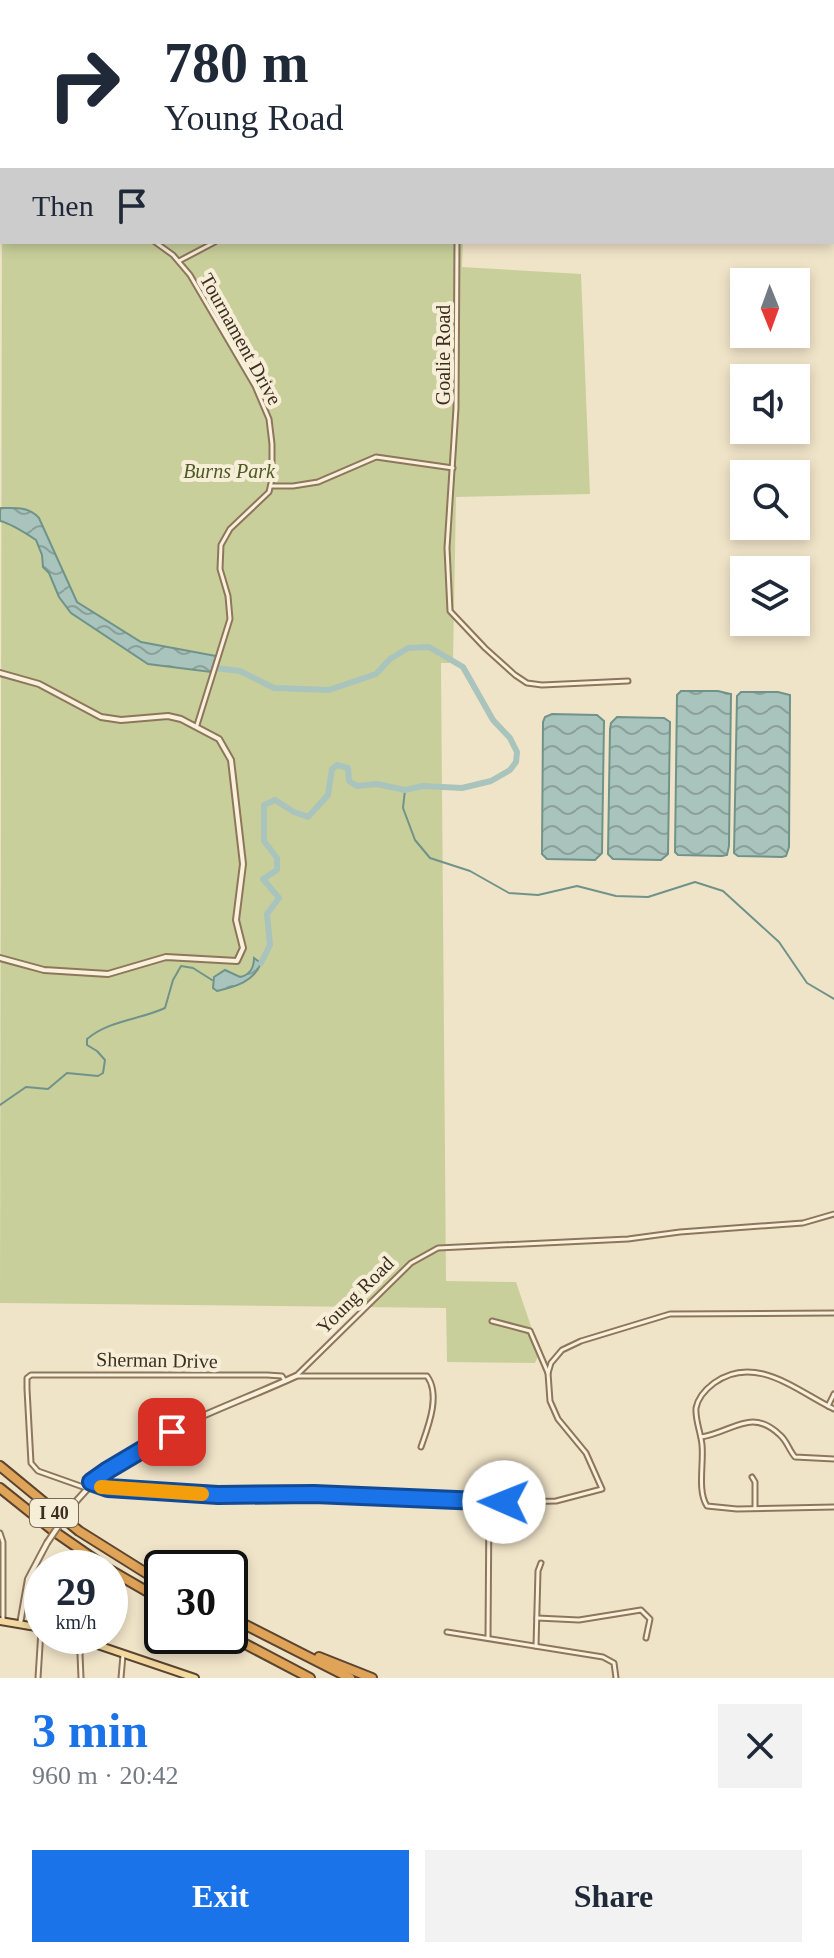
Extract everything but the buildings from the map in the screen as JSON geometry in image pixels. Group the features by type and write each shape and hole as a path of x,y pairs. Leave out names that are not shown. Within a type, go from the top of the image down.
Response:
{"highway":[{"name":"I 40","path":"0,1466 79,1531 144,1572"},
{"name":"I 40","path":"0,1488 81,1550"},
{"path":"248,1626 350,1678"},
{"path":"248,1646 310,1678"},
{"path":"292,1648 372,1678"},
{"path":"286,1666 303,1678"}],"main road":[{"path":"2,1621 24,1625"},
{"path":"120,1654 195,1678"}],"street":[{"name":"Tournament Drive","path":"158,244 179,261 190,275 263,402 271,434 271,486"},
{"path":"179,261 211,244"},
{"name":"Goalie Road","path":"457,244 457,351 447,548 449,605 453,616 527,683 628,681"},
{"path":"197,725 230,612 220,569 221,545 226,534 260,503 271,486 318,482 376,457 453,468"},
{"path":"0,673 31,681 101,717 121,720 168,716 197,725 223,743 232,764 243,864 236,920 243,948 237,961 166,957 108,974 44,970 0,958"},
{"name":"Young Road","path":"20,1624 28,1579 47,1543 91,1482 200,1416 296,1376 400,1273 430,1250 615,1240 797,1224 834,1214"},
{"path":"548,1373 558,1355 574,1344 663,1315 693,1312 834,1313"},
{"path":"91,1482 108,1488 218,1495 314,1494 489,1501 551,1501 602,1489 582,1447 558,1419 548,1394 548,1373 530,1331 492,1321"},
{"name":"Sherman Drive","path":"86,1488 38,1471 31,1463 27,1378 36,1373 267,1375 282,1376 285,1381"},
{"path":"834,1409 771,1375 733,1373 709,1387 698,1401 697,1418 705,1504 714,1509 834,1507"},
{"path":"296,1376 427,1376 433,1387 432,1404 421,1447"},
{"path":"828,1406 834,1394"},
{"path":"701,1437 757,1421 779,1434 795,1457 834,1459"},
{"path":"752,1477 755,1482 755,1508"},
{"path":"488,1638 489,1501"},
{"path":"0,1533 3,1542 2,1621"},
{"path":"536,1646 538,1571 541,1563"},
{"path":"537,1618 579,1620 641,1610 650,1619 646,1638"},
{"path":"447,1632 603,1657 614,1663 616,1678"},
{"path":"38,1678 40,1654"},
{"path":"80,1654 81,1678"},
{"path":"121,1678 123,1655"}],"green space":[{"name":"Burns Park","path":"2,244 463,244 462,267 581,274 590,494 456,497 453,663 441,663 446,1281 516,1282 541,1350 535,1363 447,1362 446,1308 0,1303"}],"water":[{"path":"0,508 26,510 39,518 77,602 141,642 216,656 211,672 148,664 71,613 43,567 36,540 0,521"},
{"path":"681,691 731,694 727,855 678,855 675,852 677,695"},
{"path":"741,692 790,695 789,847 786,856 738,856 734,853 737,696"},
{"path":"552,714 597,715 604,721 602,853 595,860 547,859 542,854 543,722 545,717"},
{"path":"617,717 664,718 670,722 668,854 661,860 613,859 608,854 610,729"},
{"path":"254,958 261,963 254,975 237,985 217,991 213,988 214,977 225,970 240,977 249,972"}],"waterway":[{"path":"215,668 240,671 274,688 329,690 376,674 390,659 408,648 429,647 463,667 493,720 510,738 517,752 516,762 510,770 491,781 462,788 423,786 405,790 377,784 357,786 349,781 348,768 337,765 332,769 328,795 308,817 275,800 264,805 264,841 277,858 277,870 263,879 279,898 267,914 270,945 261,963"},
{"path":"405,790 403,808 415,840 430,858 470,871 509,893 538,895 577,886 616,896 648,897 695,882 723,891 779,942 807,983 834,999"},
{"path":"0,1105 26,1087 48,1089 67,1073 98,1076 103,1073 105,1060 87,1045 87,1039 115,1024 165,1008 173,980 181,966 193,968 212,980"}],"slow traffic":[{"path":"101,1487 202,1494"}],"route":[{"path":"172,1432 91,1482 108,1488 218,1495 314,1494 504,1502"}]}
